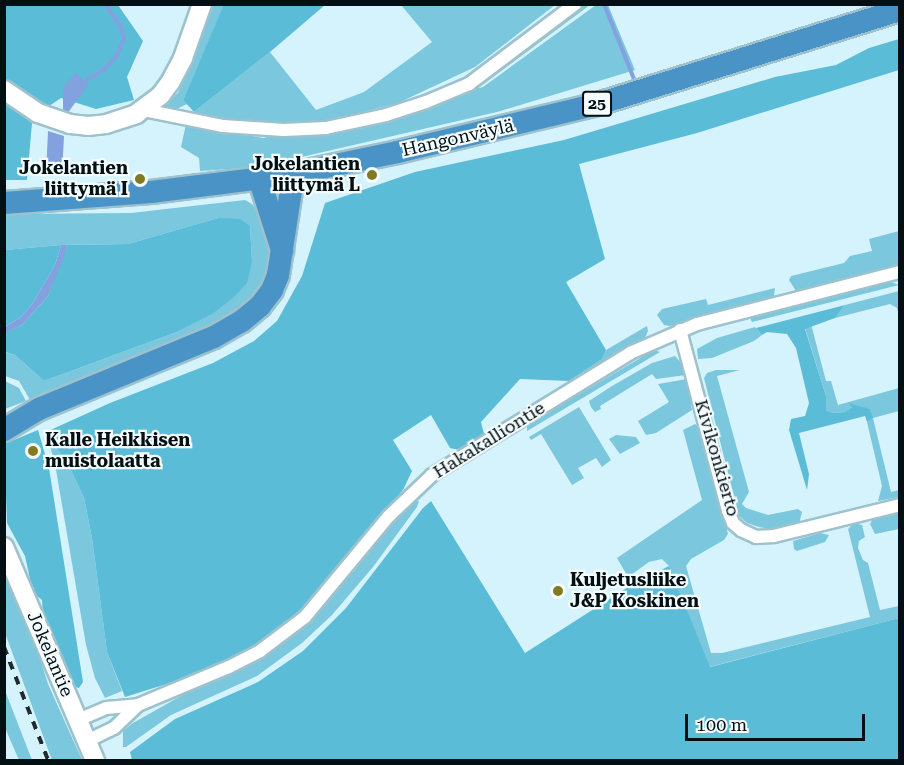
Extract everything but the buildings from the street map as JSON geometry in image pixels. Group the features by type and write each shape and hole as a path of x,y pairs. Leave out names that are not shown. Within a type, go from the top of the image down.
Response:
{"highway":[{"name":"Hangonväylä","path":"4,203 151,192 288,174 504,128 598,104 900,10"},
{"path":"4,430 39,409 214,337 242,321 260,306 272,290 278,275 291,189 288,174"},
{"path":"259,178 282,250"},
{"path":"4,416 39,409"}],"street":[{"path":"4,90 38,112 70,124 88,126 121,120 144,110 161,95 177,71 202,4"},
{"path":"144,110 223,126 275,130 326,128 386,115 426,102 469,84 575,4"},
{"name":"Hakakalliontie","path":"78,720 106,708 138,705 229,667 276,640 305,617 389,516 432,475 630,353 681,330 900,272"},
{"name":"Kivikonkierto","path":"681,330 728,511 733,523 741,530 756,537 774,536 900,505"},
{"name":"Jokelantie","path":"4,547 95,760"},
{"name":"Hakakalliontie","path":"87,741 114,728 138,705"}],"shaded area":[{"path":"224,4 325,5 194,112 183,100"},
{"path":"4,5 118,5 143,41 127,77 134,100 96,109 61,98 46,108 5,81"},
{"path":"211,5 224,5 183,100 187,104 170,112 166,110 166,104 178,93 194,56"},
{"path":"401,5 555,5 475,67 398,103 332,120 279,124 222,120 194,112 270,52 316,110 364,92 432,42"},
{"path":"560,5 590,5 482,85 472,71"},
{"path":"596,5 608,5 635,70 497,112 258,167 200,171 199,158 181,147 186,124 263,138 483,87"},
{"path":"899,39 899,70 697,133 579,164 605,259 566,282 606,350 602,359 569,381 520,379 481,422 484,434 459,450 450,448 431,415 393,440 412,471 403,490 298,614 271,636 243,653 189,677 125,697 107,652 92,538 84,498 70,468 46,432 110,403 213,363 254,341 277,321 302,276 325,203 415,172 564,140 775,77 836,65 869,48"},
{"path":"76,73 88,85 67,114 63,109 63,87"},
{"path":"5,102 32,123 27,180 5,180"},
{"path":"48,131 64,136 62,175 46,175"},
{"path":"245,200 252,204 261,217 271,252 266,278 259,292 234,316 172,345 30,400 19,381 5,376 4,352 15,355 44,381 177,332 211,315 252,261 250,226 218,218 128,244 61,245 5,250 5,214 131,213"},
{"path":"218,218 240,219 250,226 252,261 247,283 234,297 211,315 177,332 44,381 15,355 5,352 4,333 22,325 48,296 67,245 128,244"},
{"path":"899,231 899,264 796,291 789,280 791,276 844,263 850,256 872,251 869,239"},
{"path":"61,245 55,265 33,303 21,317 5,327 5,250"},
{"path":"61,245 67,245 48,296 22,325 5,333 5,327 21,317 33,303 55,265"},
{"path":"891,282 899,285 752,322 750,318"},
{"path":"775,288 774,296 771,298 670,326 664,325 657,315 662,309 706,299 708,305"},
{"path":"899,291 899,316 897,308 890,304 835,318 845,305"},
{"path":"845,305 835,318 805,329 826,396 826,410 833,413 845,412 852,407 848,403 870,409 873,418 867,422 865,416 799,433 809,474 807,490 789,430 791,419 805,416 809,403 796,348 787,334 767,332 762,335 756,328"},
{"path":"811,324 826,381 831,381 838,405 899,388 899,411 873,418 891,492 899,490 899,497 878,501 882,486 867,422 872,418 870,409 852,407 845,412 833,413 826,410 826,396 805,328"},
{"path":"647,326 648,331 644,340 569,381 602,359 606,350"},
{"path":"755,327 762,335 754,341 712,358 698,359 697,349 717,338"},
{"path":"654,350 660,352 527,431 527,425"},
{"path":"675,356 682,364 686,375 656,379 652,374 600,406 601,409 595,412 591,407 589,401 612,386 652,363"},
{"path":"716,370 740,370 717,376 749,492 742,504 746,508 768,515 798,509 802,512 799,524 770,529 747,523 739,516 704,378 707,373"},
{"path":"687,379 692,410 656,433 646,435 638,421 669,402 658,384"},
{"path":"5,381 19,388 26,401 5,409"},
{"path":"579,407 611,460 602,467 596,458 578,468 584,478 572,485 541,434 531,440 529,437"},
{"path":"695,424 699,427 728,534 724,540 691,559 686,566 711,653 722,653 870,617 848,529 854,523 862,525 865,537 859,541 858,548 863,560 868,563 880,610 899,606 899,618 709,667 669,566 662,559 649,562 628,577 617,558 702,500 683,430"},
{"path":"38,430 49,468 83,682 79,688 73,686 61,663 43,616 42,600 33,593 25,556 7,523 4,444"},
{"path":"46,432 70,468 84,498 92,538 107,652 122,691 105,698 95,678 86,645 55,464"},
{"path":"616,435 636,437 640,443 620,454 609,439"},
{"path":"419,501 373,567 332,615 302,643 257,676 171,715 123,747 123,731 133,723 179,697 252,664 294,636 327,604 410,502"},
{"path":"431,501 525,653 633,584 669,566 710,667 899,618 899,760 132,760 130,752 175,719 258,682 303,651 346,608 423,508"},
{"path":"899,512 899,529 875,534 870,524 873,519"},
{"path":"820,533 829,535 825,542 797,551 794,549 793,541"},
{"path":"4,565 28,621 48,684 82,760 52,760 5,633"},
{"path":"4,688 32,760 19,760 5,728"}],"waterway":[{"path":"80,84 103,70 116,57 124,39 121,27 105,4"},
{"path":"604,4 634,79"}],"railway":[{"path":"4,647 48,760"}],"place":[{"name":"Jokelantien liittymä L","path":"372,175"},
{"name":"Jokelantien liittymä I","path":"140,179"},
{"name":"Kalle Heikkisen muistolaatta","path":"33,451"},
{"name":"Kuljetusliike J&P Koskinen","path":"558,591"}]}
